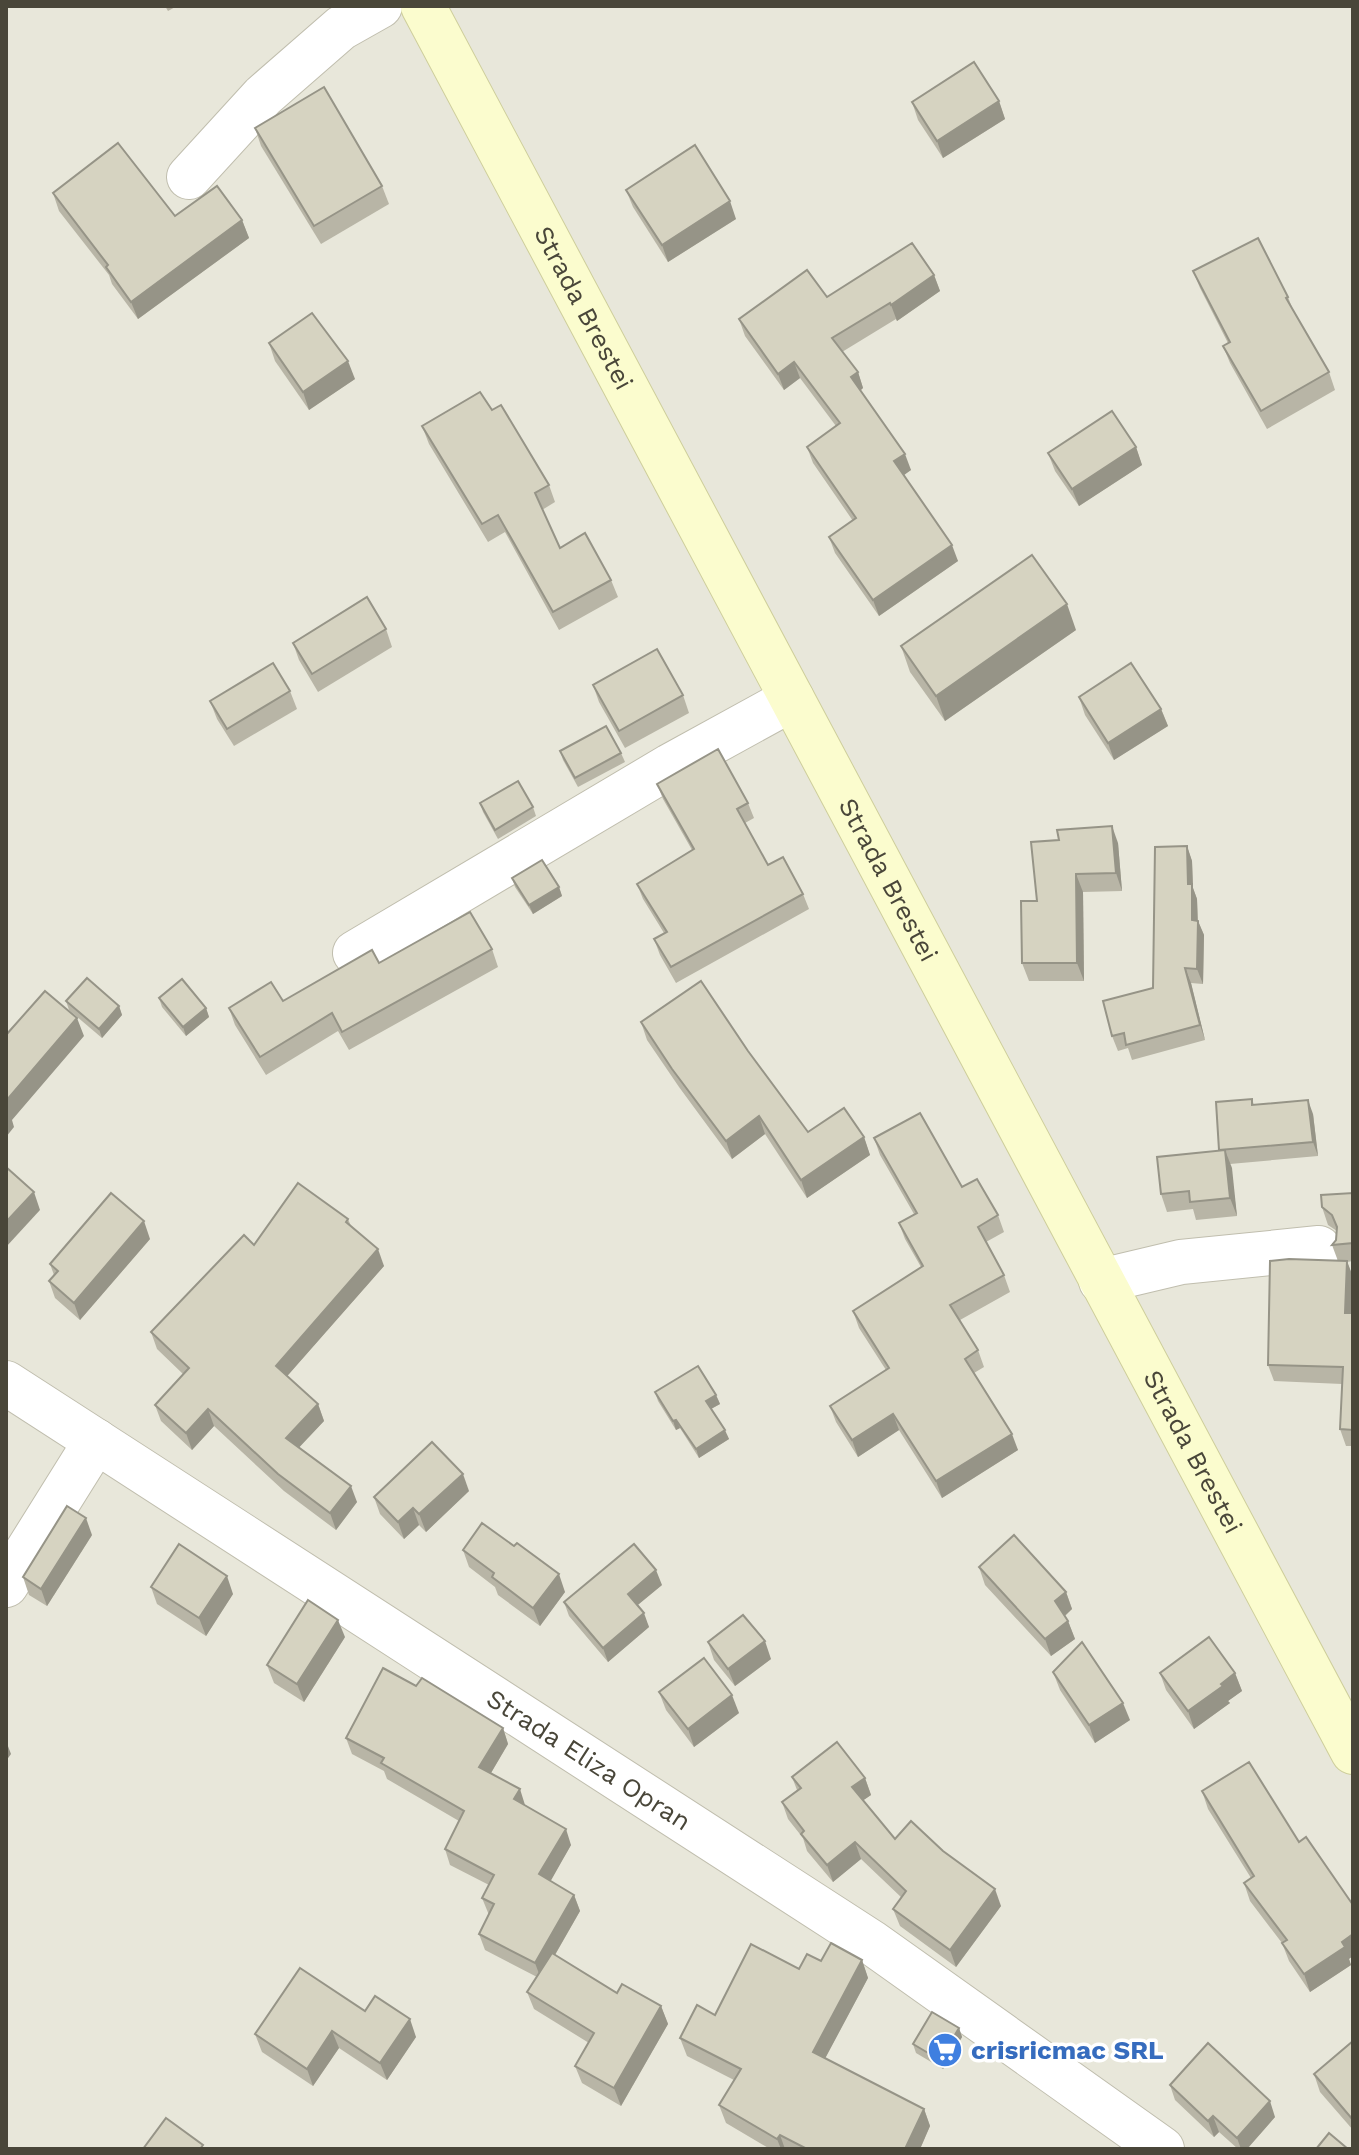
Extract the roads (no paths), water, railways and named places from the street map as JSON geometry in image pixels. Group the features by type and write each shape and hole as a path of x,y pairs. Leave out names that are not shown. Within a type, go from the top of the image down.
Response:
{"main road":[{"name":"Strada Brestei","path":"423,6 1353,1752"}],"street":[{"path":"189,177 263,96 341,28 380,6"},
{"path":"355,953 670,766 792,699"},
{"path":"1101,1281 1181,1262 1319,1248"},
{"name":"Strada Eliza Opran","path":"6,1383 871,1942 1162,2149"},
{"path":"6,1585 96,1441"}],"place":[{"name":"crisricmac SRL","path":"945,2050"}]}
